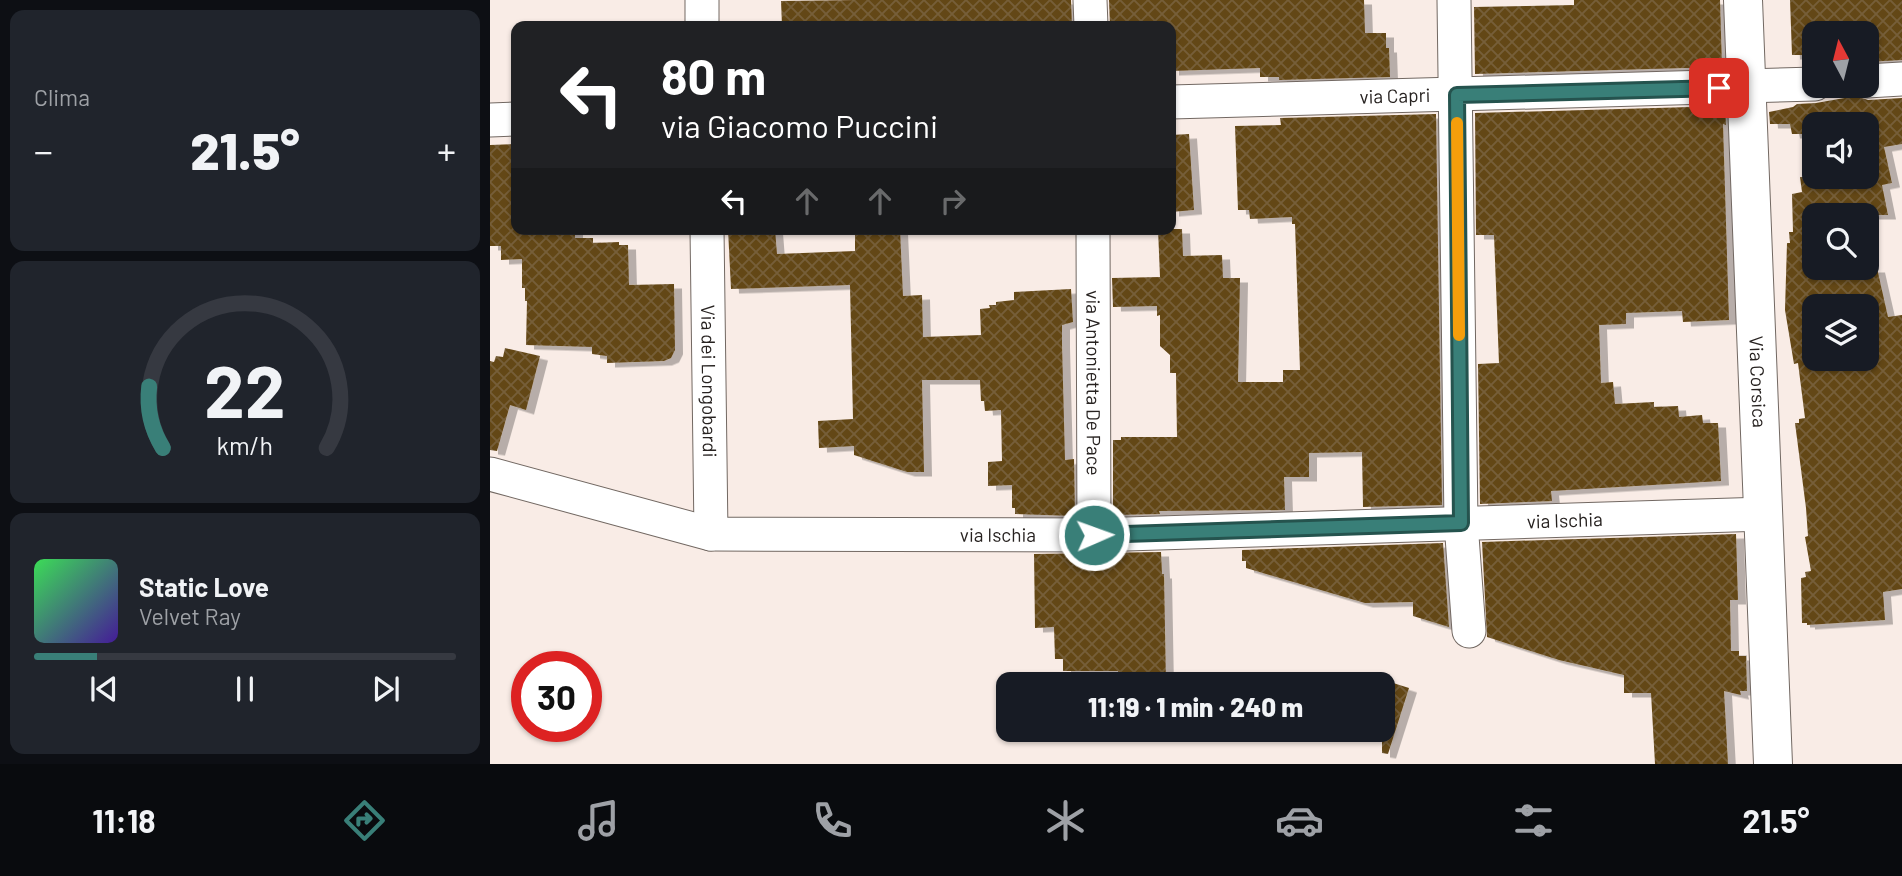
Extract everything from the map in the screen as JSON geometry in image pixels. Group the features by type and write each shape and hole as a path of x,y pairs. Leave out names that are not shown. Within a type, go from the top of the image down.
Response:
{"main road":[{"name":"Via Corsica","path":"1743,0 1773,764"}],"street":[{"path":"702,0 702,21"},
{"path":"1090,0 1091,21"},
{"path":"1454,0 1461,523 1469,631"},
{"path":"1880,80 1902,79"},
{"name":"via Capri","path":"1176,102 1802,85"},
{"path":"490,120 511,120"},
{"name":"Via dei Longobardi","path":"706,235 711,534"},
{"name":"via Antonietta De Pace","path":"1093,235 1094,535"},
{"name":"via Ischia","path":"490,474 711,534 1094,535 1765,514"}],"building":[{"path":"1071,0 1072,21 782,21 781,1"},
{"path":"1109,0 1364,0 1365,33 1386,33 1390,77 1279,80 1279,77 1260,77 1260,68 1176,71 1176,21 1110,21"},
{"path":"1574,0 1720,0 1722,67 1475,74 1474,7 1574,5"},
{"path":"1790,0 1902,0 1902,60 1880,61 1880,21 1802,21 1802,55 1792,55"},
{"path":"1845,98 1902,98 1902,144 1884,147 1892,183 1882,185 1888,215 1879,215 1879,203 1802,203 1802,280 1879,280 1879,277 1888,317 1902,315 1902,589 1883,592 1885,620 1807,625 1802,623 1801,578 1806,577 1805,572 1811,571 1805,537 1808,536 1806,508 1795,423 1805,418 1798,363 1794,364 1785,310 1787,243 1790,243 1789,232 1793,232 1792,194 1802,192 1800,177 1802,189 1879,189 1879,112 1802,112 1802,134 1792,134 1790,124 1770,124 1769,112 1797,104"},
{"path":"1725,106 1726,125 1723,124 1729,320 1683,322 1682,311 1626,313 1626,324 1599,325 1601,383 1613,382 1615,404 1654,402 1654,407 1678,406 1679,417 1702,415 1703,423 1718,423 1721,481 1551,491 1552,501 1480,504 1478,364 1499,363 1494,235 1476,235 1475,113"},
{"path":"1436,114 1442,505 1363,507 1362,452 1309,453 1309,477 1284,477 1285,510 1159,511 1160,514 1113,515 1113,440 1121,440 1121,437 1177,437 1176,373 1170,373 1170,355 1160,346 1160,315 1157,316 1157,306 1113,307 1112,278 1160,277 1158,235 1176,235 1176,229 1182,229 1183,256 1222,255 1223,278 1240,278 1238,382 1283,382 1283,370 1300,370 1295,224 1292,224 1292,217 1250,219 1249,210 1238,210 1235,126 1281,125 1280,118"},
{"path":"1189,134 1194,210 1176,212 1176,135"},
{"path":"511,144 511,235 575,235 575,238 593,238 593,243 619,242 619,245 628,245 629,285 674,284 675,350 671,358 664,361 607,363 607,356 592,354 592,347 526,345 527,301 525,288 522,288 522,259 501,260 501,246 490,246 490,145"},
{"path":"728,235 775,235 777,254 855,251 855,235 900,235 903,296 922,295 923,337 981,335 980,309 990,308 989,305 996,305 996,302 1014,300 1014,292 1071,289 1073,322 1062,325 1062,343 1065,460 1074,459 1075,516 1015,514 1015,508 1012,508 1012,485 988,486 988,462 1002,461 1001,410 985,411 984,401 981,401 980,380 922,380 924,472 907,472 854,455 854,446 819,448 818,421 853,419 850,285 731,289"},
{"path":"505,348 540,356 526,410 510,405 497,451 490,450 490,361 494,362 496,356 503,357"},
{"path":"1736,534 1738,600 1730,600 1731,651 1739,651 1739,656 1746,656 1747,691 1740,691 1741,695 1724,691 1728,764 1655,764 1651,693 1624,693 1624,675 1559,660 1487,637 1482,542"},
{"path":"1443,543 1449,627 1413,616 1413,602 1365,603 1246,568 1246,561 1242,561 1242,550"},
{"path":"1161,552 1164,574 1166,672 1063,671 1063,659 1055,659 1054,627 1035,628 1034,554"},
{"path":"1395,684 1409,688 1395,732"},
{"path":"1382,742 1392,742 1388,754 1382,753"}],"slow traffic":[{"path":"1457,123 1459,335"}],"route":[{"path":"1094,535 1461,523 1457,95 1719,88"}]}
